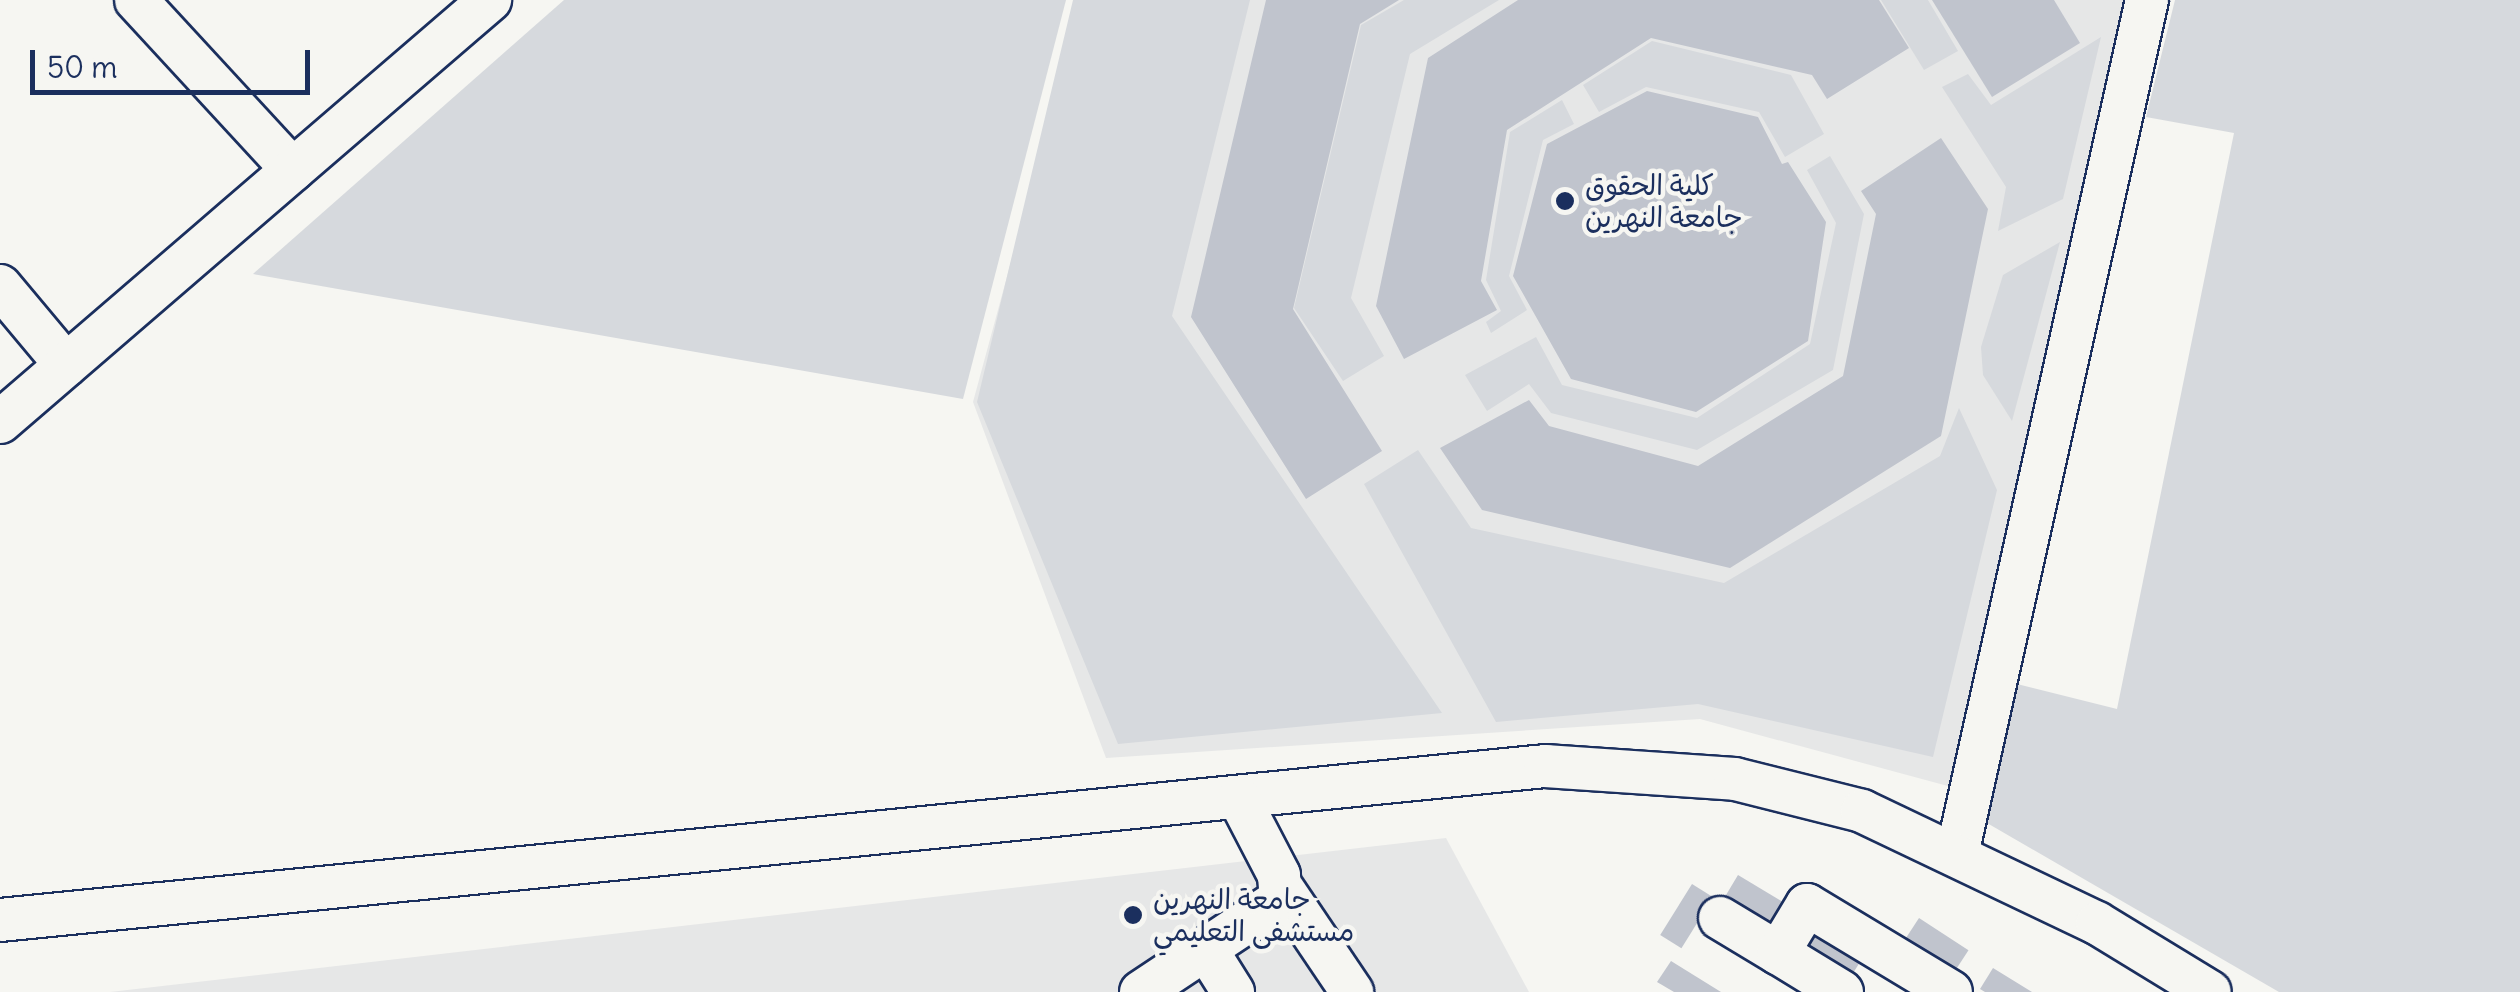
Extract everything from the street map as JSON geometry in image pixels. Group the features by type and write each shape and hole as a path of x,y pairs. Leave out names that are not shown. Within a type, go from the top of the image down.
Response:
{"street":[{"path":"136,0 292,170"},
{"path":"0,422 490,0"},
{"path":"1956,854 2147,0"},
{"path":"0,286 66,364"},
{"path":"0,920 1545,766 1735,778 1862,811 2097,923 2210,992"},
{"path":"1240,798 1284,891 1352,992"},
{"path":"1142,992 1276,906 1284,891"},
{"path":"1778,953 1807,905 1950,992"},
{"path":"1720,918 1842,992"},
{"path":"1852,992 1878,948"},
{"path":"1206,950 1233,992"}],"shaded area":[{"path":"564,0 1066,0 963,399 253,274"},
{"path":"1073,0 1250,0 1172,316 1442,713 1118,744 977,402"},
{"name":"كلية الحقوق جامعة النهرين","path":"1082,0 2147,0 1970,792 1700,719 1106,758 973,402"},
{"path":"1404,0 1499,0 1410,54 1351,298 1384,356 1343,381 1294,308 1361,25"},
{"path":"1881,0 1928,0 1958,51 1924,70"},
{"path":"2175,0 2520,0 2520,992 2279,992 1987,823 2017,684 2117,709 2234,133 2146,117"},
{"path":"2101,37 2063,199 1998,231 2006,187 1942,87 1968,74 1991,105"},
{"path":"1652,41 1791,75 1824,134 1785,157 1759,112 1646,87 1599,112 1583,85"},
{"path":"1562,100 1574,124 1543,140 1509,276 1527,310 1491,333 1486,322 1501,311 1486,280 1510,132"},
{"path":"1830,156 1864,214 1833,370 1697,450 1551,413 1529,384 1487,411 1465,375 1536,337 1562,385 1697,418 1810,344 1836,223 1807,170"},
{"path":"2060,242 2012,421 1983,375 1981,347 2003,275"},
{"path":"1959,408 1997,490 1933,757 1698,704 1496,722 1364,484 1418,450 1471,528 1724,583 1940,456"},
{"name":"جامعة النهرين مستشفى التعليمي","path":"1446,838 1529,992 110,992"}],"building":[{"path":"1266,0 1399,0 1360,24 1293,309 1382,451 1306,499 1191,317"},
{"path":"1518,0 1879,0 1909,48 1827,99 1812,75 1651,38 1507,130 1481,281 1497,310 1404,359 1376,306 1428,58"},
{"path":"1932,0 2054,0 2080,43 1992,97"},
{"path":"1647,91 1758,117 1782,164 1788,162 1826,222 1808,341 1696,412 1571,379 1513,276 1547,144"},
{"path":"1941,138 1988,209 1941,436 1730,568 1482,510 1440,448 1529,400 1549,426 1698,466 1843,376 1876,214 1861,191"},
{"path":"1738,875 1789,906 1777,927 1725,896"},
{"path":"1692,884 1713,897 1681,948 1660,935"},
{"path":"1919,918 1968,950 1954,972 1905,940"},
{"path":"1813,924 1864,956 1851,977 1800,945"},
{"path":"1671,961 1721,992 1674,992 1657,982"},
{"path":"1993,968 2032,992 1980,989"}],"place":[{"name":"كلية الحقوق جامعة النهرين","path":"1565,201"},
{"name":"جامعة النهرين مستشفى التعليمي","path":"1133,915"}]}
